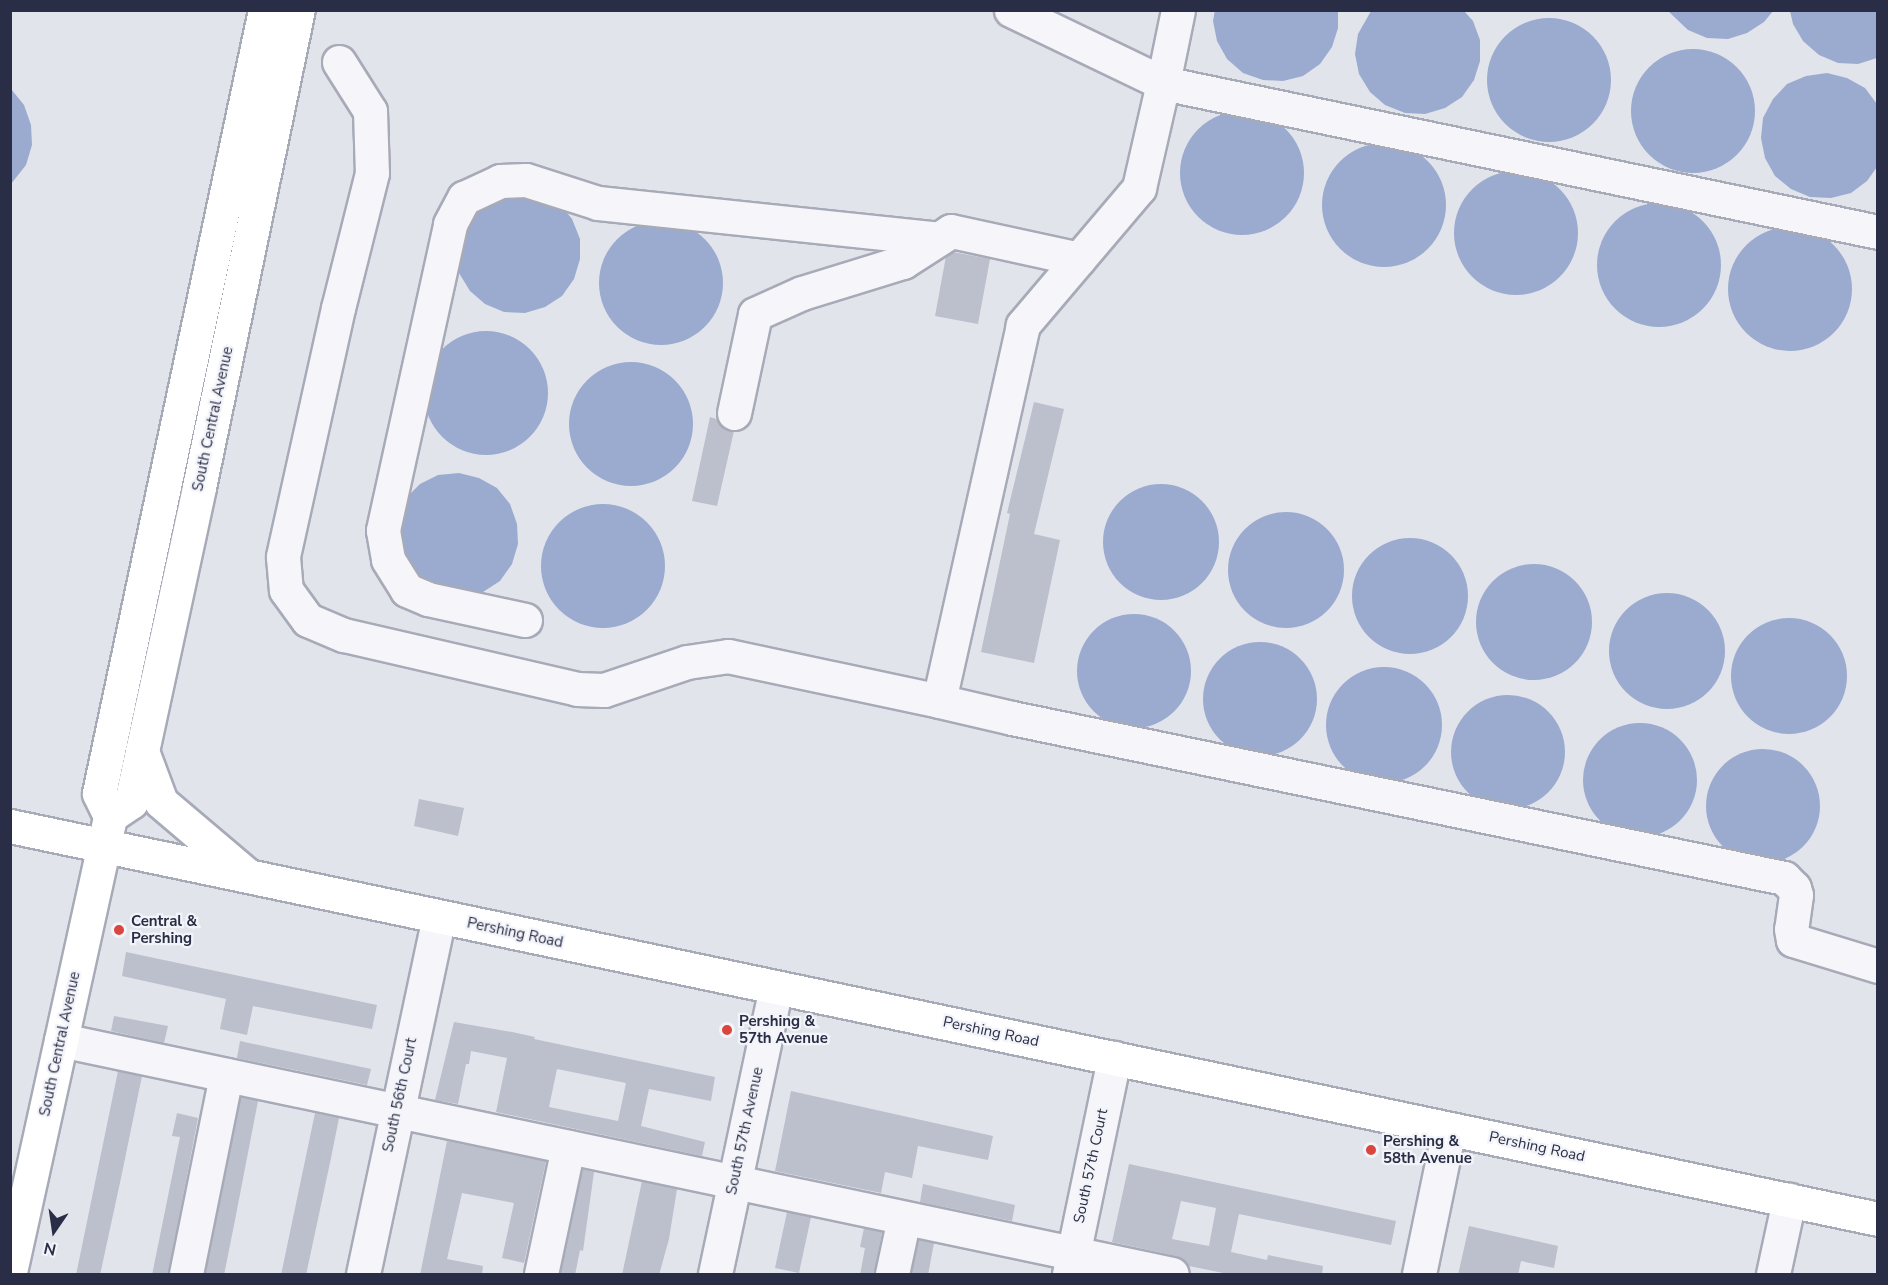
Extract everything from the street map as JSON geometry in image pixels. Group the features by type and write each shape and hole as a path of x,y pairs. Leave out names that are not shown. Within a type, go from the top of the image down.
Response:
{"main road":[{"path":"107,831 99,793 265,10"},
{"name":"South Central Avenue","path":"10,1272 107,831 131,802 200,487 298,10"},
{"path":"142,751 161,802 250,877"},
{"name":"Pershing Road","path":"10,826 107,831 250,877 1878,1219"}],"street":[{"path":"1011,10 1163,83 1878,232"},
{"path":"939,701 1023,325 1139,188 1178,10"},
{"path":"339,62 370,111 372,173 338,308 283,557 286,590 308,620 344,635 577,689 604,690 687,662 728,656 1012,718 1784,878 1794,888 1796,895 1791,929 1793,940 1878,966"},
{"path":"525,620 428,599 407,590 388,560 383,530 450,224 464,198 500,181 526,180 598,203 938,239"},
{"path":"734,413 755,314 801,293 903,262 951,231 1079,259"},
{"name":"South 56th Court","path":"363,1275 439,917"},
{"name":"South 57th Avenue","path":"715,1275 776,987"},
{"path":"61,1040 904,1218 1071,1264 1172,1275"},
{"name":"South 57th Court","path":"1071,1264 1114,1058"},
{"path":"186,1275 226,1075"},
{"path":"1419,1275 1449,1129"},
{"path":"541,1275 568,1147"},
{"path":"1773,1275 1789,1200"},
{"path":"892,1275 904,1218"}],"water":[{"path":"1215,10 1338,11 1338,28 1332,47 1320,64 1303,76 1283,81 1263,80 1243,73 1227,59 1217,41 1213,21"},
{"path":"1371,11 1464,11 1473,21 1480,40 1480,61 1474,80 1462,97 1445,108 1425,114 1405,113 1385,105 1370,92 1359,74 1355,54 1358,34"},
{"path":"1668,11 1773,11 1764,22 1747,33 1728,39 1707,38 1688,30"},
{"path":"1790,11 1877,11 1877,58 1858,64 1838,63 1819,55 1803,41 1793,24"},
{"path":"1549,18 1573,22 1593,36 1607,56 1611,80 1607,104 1593,124 1573,138 1549,142 1525,138 1505,124 1491,104 1487,80 1491,56 1505,36 1525,22"},
{"path":"1693,49 1717,53 1737,67 1751,87 1755,111 1751,135 1737,155 1717,169 1693,173 1669,169 1649,155 1635,135 1631,111 1635,87 1649,67 1669,53"},
{"path":"1827,73 1847,78 1865,88 1877,104 1877,167 1867,181 1851,193 1831,198 1810,197 1791,189 1775,176 1765,158 1761,138 1763,118 1773,99 1787,84 1806,76"},
{"path":"11,89 24,105 31,125 32,145 26,165 11,184"},
{"path":"1242,111 1266,116 1286,129 1299,149 1304,173 1299,197 1286,217 1266,230 1242,235 1218,230 1198,217 1185,197 1180,173 1185,149 1198,129 1218,116"},
{"path":"1384,143 1408,147 1428,161 1442,181 1446,205 1442,229 1428,249 1408,263 1384,267 1360,263 1340,249 1326,229 1322,205 1326,181 1340,161 1360,147"},
{"path":"1516,171 1540,175 1560,189 1574,209 1578,233 1574,257 1560,277 1540,291 1516,295 1492,291 1472,277 1458,257 1454,233 1458,209 1472,189 1492,175"},
{"path":"501,190 559,203 572,219 580,239 580,259 574,279 562,296 545,307 525,313 504,312 485,304 470,291 459,273 455,253 467,214"},
{"path":"1659,203 1683,207 1703,221 1717,241 1721,265 1717,289 1703,309 1683,323 1659,327 1635,323 1615,309 1601,289 1597,265 1601,241 1615,221 1635,207"},
{"path":"661,221 685,226 696,231 705,239 713,248 718,259 723,283 718,307 713,318 705,327 696,335 685,340 661,345 637,340 626,335 617,327 609,318 604,307 599,283 604,259 609,248 617,239 626,231 637,226"},
{"path":"1790,227 1814,231 1834,245 1848,265 1852,289 1848,313 1834,333 1814,347 1790,351 1766,347 1746,333 1732,313 1728,289 1732,265 1746,245 1766,231"},
{"path":"486,331 510,336 530,349 543,369 548,393 543,417 530,437 510,450 486,455 462,450 442,437 429,417 424,393 429,369 442,349 462,336"},
{"path":"631,362 655,366 675,380 689,400 693,424 689,448 675,468 655,482 631,486 607,482 587,468 573,448 569,424 573,400 587,380 607,366"},
{"path":"459,473 479,478 497,488 510,504 517,524 518,544 512,564 500,581 483,592 463,598 408,576 396,517 405,499 420,484 438,475"},
{"path":"1161,484 1183,489 1202,501 1214,520 1219,542 1214,564 1202,583 1183,595 1161,600 1139,595 1120,583 1108,564 1103,542 1108,520 1120,501 1139,489"},
{"path":"603,504 627,508 647,522 661,542 665,566 661,590 647,610 627,624 603,628 579,624 559,610 545,590 541,566 545,542 559,522 579,508"},
{"path":"1286,512 1308,517 1327,529 1339,548 1344,570 1339,592 1327,611 1308,623 1286,628 1264,623 1245,611 1233,592 1228,570 1233,548 1245,529 1264,517"},
{"path":"1410,538 1432,543 1451,555 1463,574 1468,596 1463,618 1451,637 1432,649 1410,654 1388,649 1369,637 1357,618 1352,596 1357,574 1369,555 1388,543"},
{"path":"1534,564 1556,569 1575,581 1587,600 1592,622 1587,644 1575,663 1556,675 1534,680 1512,675 1493,663 1481,644 1476,622 1481,600 1493,581 1512,569"},
{"path":"1667,593 1689,598 1708,610 1720,629 1725,651 1720,673 1708,692 1689,704 1667,709 1645,704 1626,692 1614,673 1609,651 1614,629 1626,610 1645,598"},
{"path":"1134,614 1156,618 1175,630 1187,649 1191,671 1187,693 1175,712 1156,724 1134,728 1112,724 1093,712 1081,693 1077,671 1081,649 1093,630 1112,618"},
{"path":"1789,618 1811,623 1830,635 1842,654 1847,676 1842,698 1830,717 1811,729 1789,734 1767,729 1748,717 1736,698 1731,676 1736,654 1748,635 1767,623"},
{"path":"1260,642 1282,646 1301,658 1313,677 1317,699 1313,721 1301,740 1282,752 1260,756 1238,752 1219,740 1207,721 1203,699 1207,677 1219,658 1238,646"},
{"path":"1384,667 1406,672 1425,684 1437,703 1442,725 1437,747 1425,766 1406,778 1384,783 1362,778 1343,766 1331,747 1326,725 1331,703 1343,684 1362,672"},
{"path":"1508,695 1530,699 1549,711 1561,730 1565,752 1561,774 1549,793 1530,805 1508,809 1486,805 1467,793 1455,774 1451,752 1455,730 1467,711 1486,699"},
{"path":"1640,723 1662,727 1681,739 1693,758 1697,780 1693,802 1681,821 1662,833 1640,837 1618,833 1599,821 1587,802 1583,780 1587,758 1599,739 1618,727"},
{"path":"1763,749 1785,753 1804,765 1816,784 1820,806 1816,828 1804,847 1785,859 1763,863 1741,859 1722,847 1710,828 1706,806 1710,784 1722,765 1741,753"}],"building":[{"path":"953,252 990,259 978,324 935,316 946,256"},
{"path":"1034,402 1064,409 1034,534 1060,540 1034,663 981,652 1010,514 1007,513"},
{"path":"710,417 716,419 722,427 734,431 717,506 692,501"},
{"path":"419,799 464,808 458,836 414,826"},
{"path":"126,952 377,1005 372,1029 253,1006 247,1035 220,1029 226,999 122,976"},
{"path":"114,1016 168,1026 164,1043 111,1031"},
{"path":"454,1022 512,1032 535,1037 534,1039 715,1077 711,1101 649,1089 641,1126 705,1142 702,1156 496,1112 507,1058 471,1051 458,1104 435,1100","holes":["557,1069 626,1083 618,1121 549,1107"]},
{"path":"240,1041 371,1069 367,1085 237,1058"},
{"path":"118,1071 142,1076 121,1178 100,1275 76,1275"},
{"path":"791,1091 993,1136 988,1160 918,1146 912,1178 885,1172 881,1193 775,1171"},
{"path":"241,1097 258,1101 224,1275 205,1275"},
{"path":"177,1113 198,1118 168,1275 152,1275 180,1137 172,1136"},
{"path":"315,1113 339,1118 331,1158 306,1275 281,1275"},
{"path":"447,1141 546,1161 524,1263 502,1258 514,1203 462,1193 447,1259 483,1266 482,1275 420,1275"},
{"path":"1129,1164 1396,1221 1391,1245 1239,1214 1231,1252 1267,1260 1268,1255 1323,1266 1322,1275 1233,1275 1189,1266 1176,1256 1112,1242","holes":["1181,1201 1216,1208 1209,1246 1172,1239"]},
{"path":"582,1169 594,1172 583,1251 580,1250 575,1275 560,1275"},
{"path":"642,1181 677,1189 669,1239 659,1275 622,1275"},
{"path":"923,1184 1015,1205 1012,1221 920,1202"},
{"path":"787,1212 811,1217 799,1273 775,1268"},
{"path":"1469,1226 1558,1246 1554,1268 1521,1261 1518,1275 1458,1275"},
{"path":"864,1228 882,1232 874,1275 860,1275 865,1248 860,1247"},
{"path":"919,1240 934,1243 928,1275 911,1275"}],"place":[{"name":"Central & Pershing","path":"119,930"},
{"name":"Pershing & 57th Avenue","path":"727,1030"},
{"name":"Pershing & 58th Avenue","path":"1371,1150"}]}
